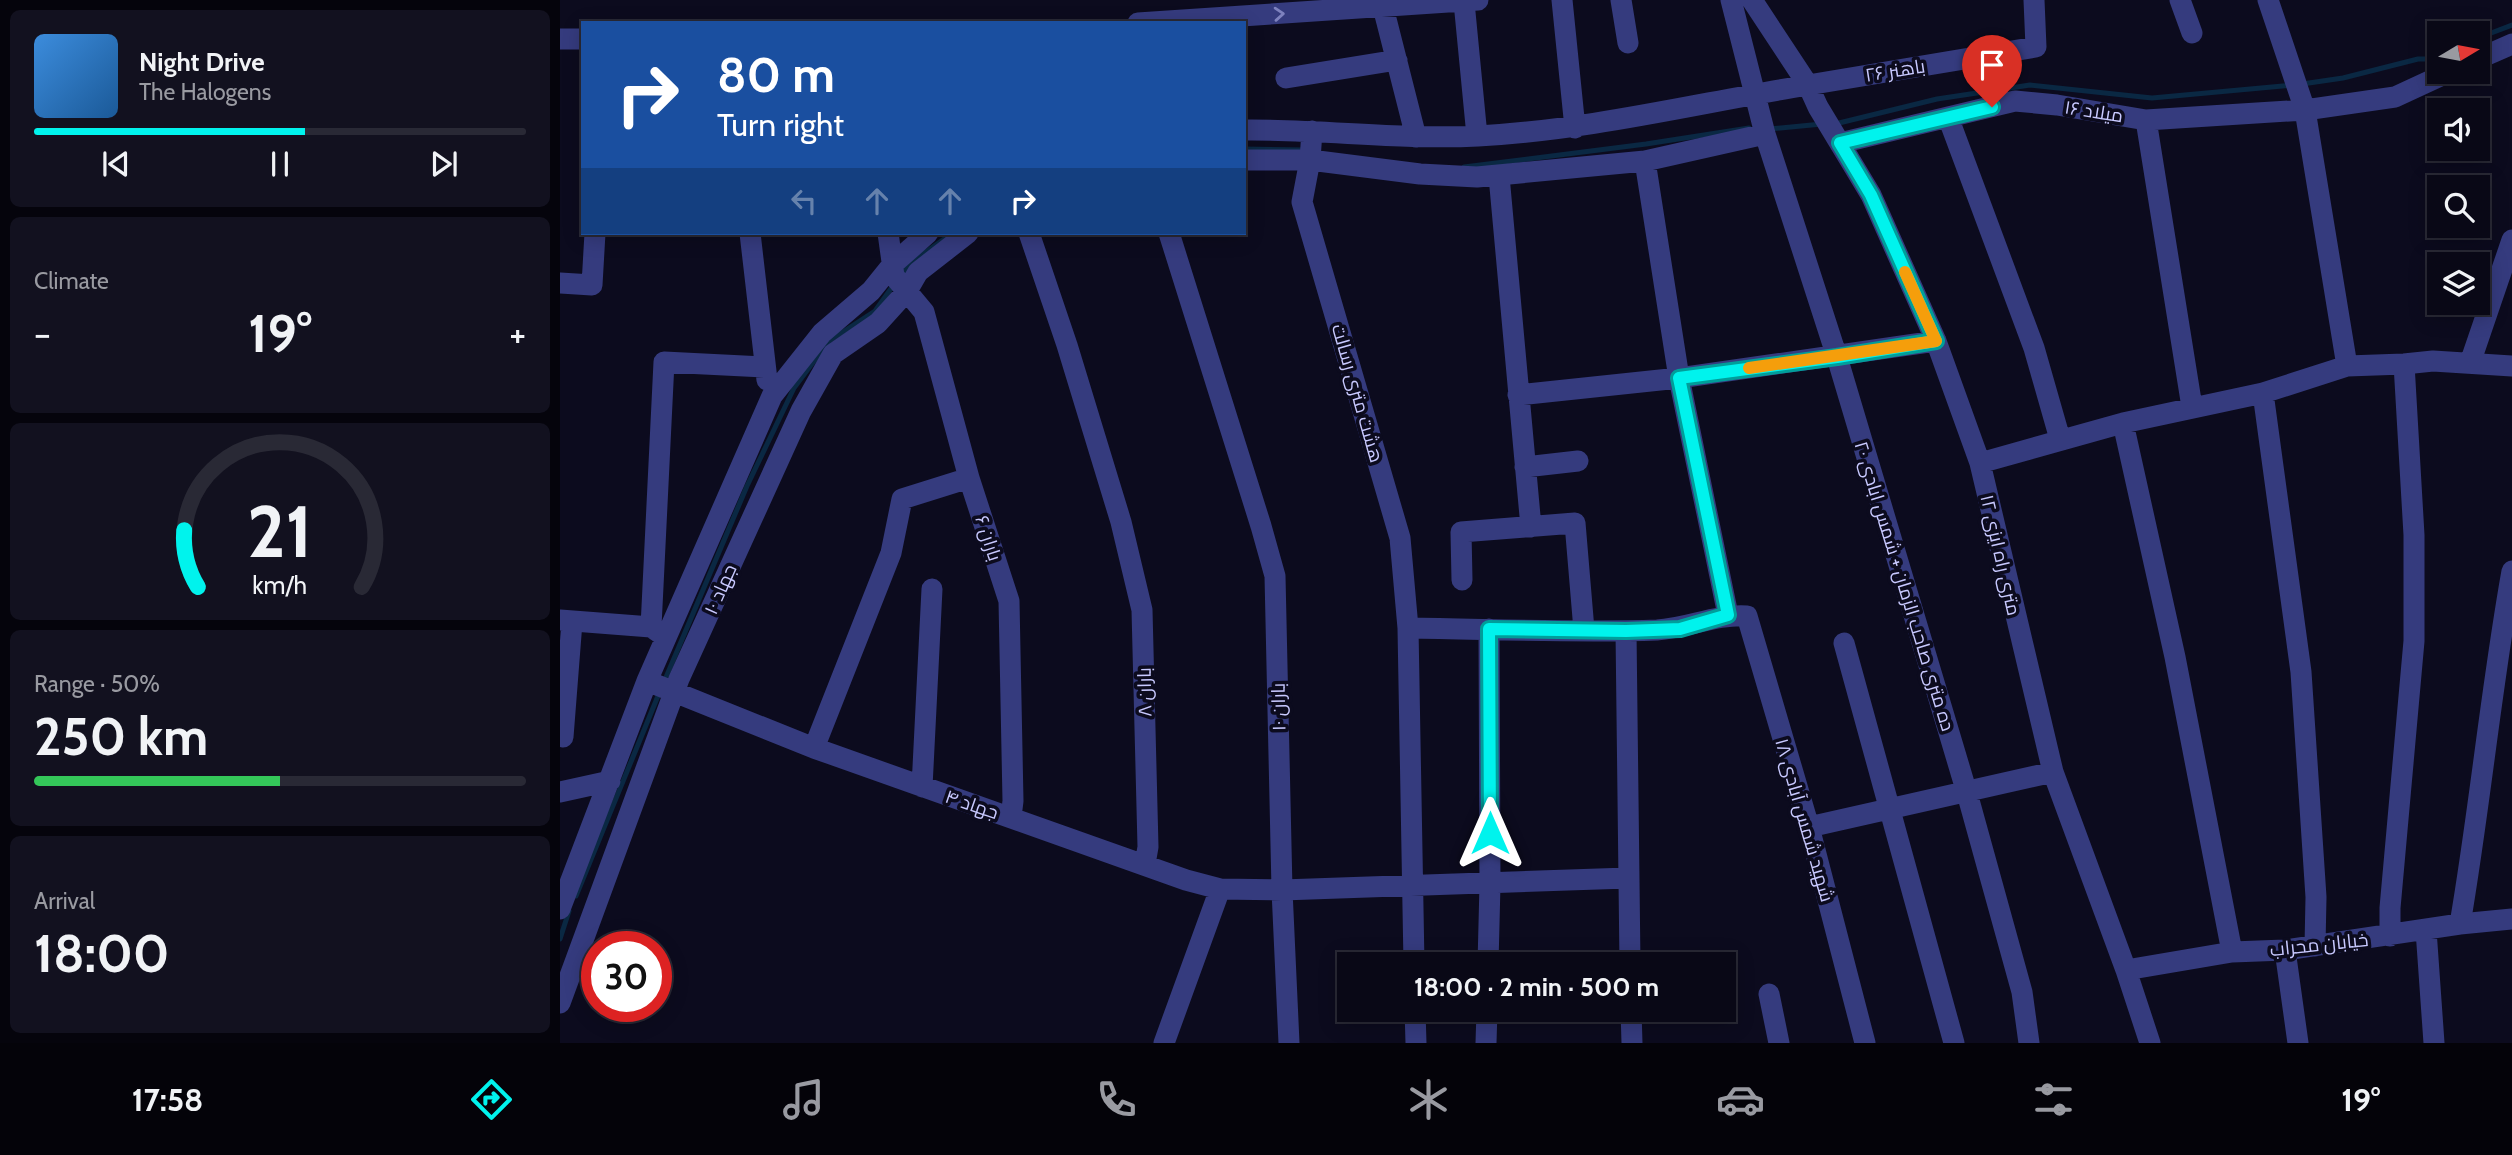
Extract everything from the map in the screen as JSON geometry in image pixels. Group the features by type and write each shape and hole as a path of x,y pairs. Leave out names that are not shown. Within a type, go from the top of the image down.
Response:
{"street":[{"path":"1562,0 1574,128"},
{"path":"1621,0 1628,43"},
{"name":"ده متری صاحب الزمان + شمس ابادی ۲۰","path":"1731,0 1765,134 1837,357 1967,793 2022,992 2029,1043"},
{"path":"1246,130 1416,137 1477,136 1574,128 1808,85 1752,0"},
{"name":"باهنر ۲۶","path":"1808,85 2036,47 2034,0"},
{"path":"2180,0 2192,33"},
{"path":"2268,0 2305,110 2347,366"},
{"path":"1169,21 1456,1 1477,136"},
{"path":"1384,7 1416,137"},
{"path":"560,39 581,39"},
{"path":"2490,54 2512,44"},
{"path":"1286,78 1397,60"},
{"path":"2146,120 2305,110 2395,97 2427,82"},
{"name":"۱۲ متری راه ایزی","path":"1808,85 1818,107 1871,195 1936,341 1980,463 2053,772 2150,1043"},
{"name":"میلاد ۱۶","path":"1837,139 2015,102 2057,105 2146,120 2192,407"},
{"path":"1948,117 2034,348 2060,439"},
{"name":"هشت متری رسالت","path":"1312,131 1302,202 1400,538 1408,628 1414,952"},
{"path":"1246,160 1310,160 1420,174 1499,176 1645,160 1765,134"},
{"path":"1408,628 1626,631 1680,629 1728,615 1679,378 1645,160"},
{"path":"1499,176 1531,527"},
{"path":"560,284 592,285 595,235"},
{"path":"750,235 765,367 772,396"},
{"path":"888,235 899,279"},
{"path":"659,633 772,396 822,333 871,291 899,279 927,235"},
{"name":"جهاد ۱۰","path":"560,1003 662,687 679,679 801,411 833,354 878,323 899,279 918,272 965,235"},
{"name":"باران ۸","path":"1030,235 1067,345 1121,522 1142,610 1148,848 1145,864"},
{"name":"باران ۱۰","path":"1170,235 1275,576 1282,890 1289,1043"},
{"path":"2470,363 2512,240"},
{"name":"باران ۶","path":"899,279 924,312 969,478 1009,601 1013,801 1011,817"},
{"path":"1518,395 1679,378 1936,341"},
{"path":"1980,463 2123,423 2263,393 2347,366 2432,361 2512,366"},
{"path":"560,909 610,781 662,687 659,633 664,362 765,367"},
{"path":"2390,936 2390,908 2414,641 2414,535 2404,364"},
{"path":"2263,393 2301,672 2316,897 2315,946"},
{"path":"2123,423 2175,657 2232,952"},
{"path":"1525,467 1578,461"},
{"path":"814,748 891,553 902,499 969,478"},
{"path":"1462,580 1461,532 1575,523 1584,630"},
{"path":"2460,924 2473,848 2500,636 2512,572"},
{"path":"922,787 932,589"},
{"name":"شهید شمس آبادی ۱۸","path":"1728,615 1747,616 1809,827 1865,1043"},
{"path":"563,737 566,621 659,633"},
{"path":"1488,952 1489,629"},
{"path":"1626,631 1630,952"},
{"path":"1844,643 1954,1043"},
{"name":"جهاد ۴","path":"662,687 814,748 1186,880 1220,889 1413,887 1628,878"},
{"path":"1809,827 2053,772"},
{"path":"560,792 610,781"},
{"path":"1164,1043 1220,889"},
{"name":"خیابان محراب","path":"2126,970 2232,952 2285,950 2512,919"},
{"path":"2426,930 2434,1043"},
{"path":"2285,950 2298,1043"},
{"path":"1769,994 1779,1043"},
{"path":"1415,1022 1416,1043"},
{"path":"1486,1043 1487,1022"},
{"path":"1631,1022 1632,1043"}],"waterway":[{"path":"2490,33 2512,25"},
{"path":"2302,84 2343,78 2427,59"},
{"path":"1835,124 1937,99 2030,85 2152,98 2293,85"},
{"path":"1769,129 1822,124"},
{"path":"1464,167 1749,128"},
{"path":"1246,149 1305,150"},
{"path":"901,275 910,263 947,237"},
{"path":"664,682 747,486 794,388 829,341 875,311 895,283"},
{"path":"576,896 660,691"},
{"path":"560,939 569,911"}],"slow traffic":[{"path":"1749,368 1936,341 1905,272"}],"route":[{"path":"1490,833 1489,629 1680,629 1728,615 1679,378 1936,341 1871,195 1840,143 1992,107"}]}
